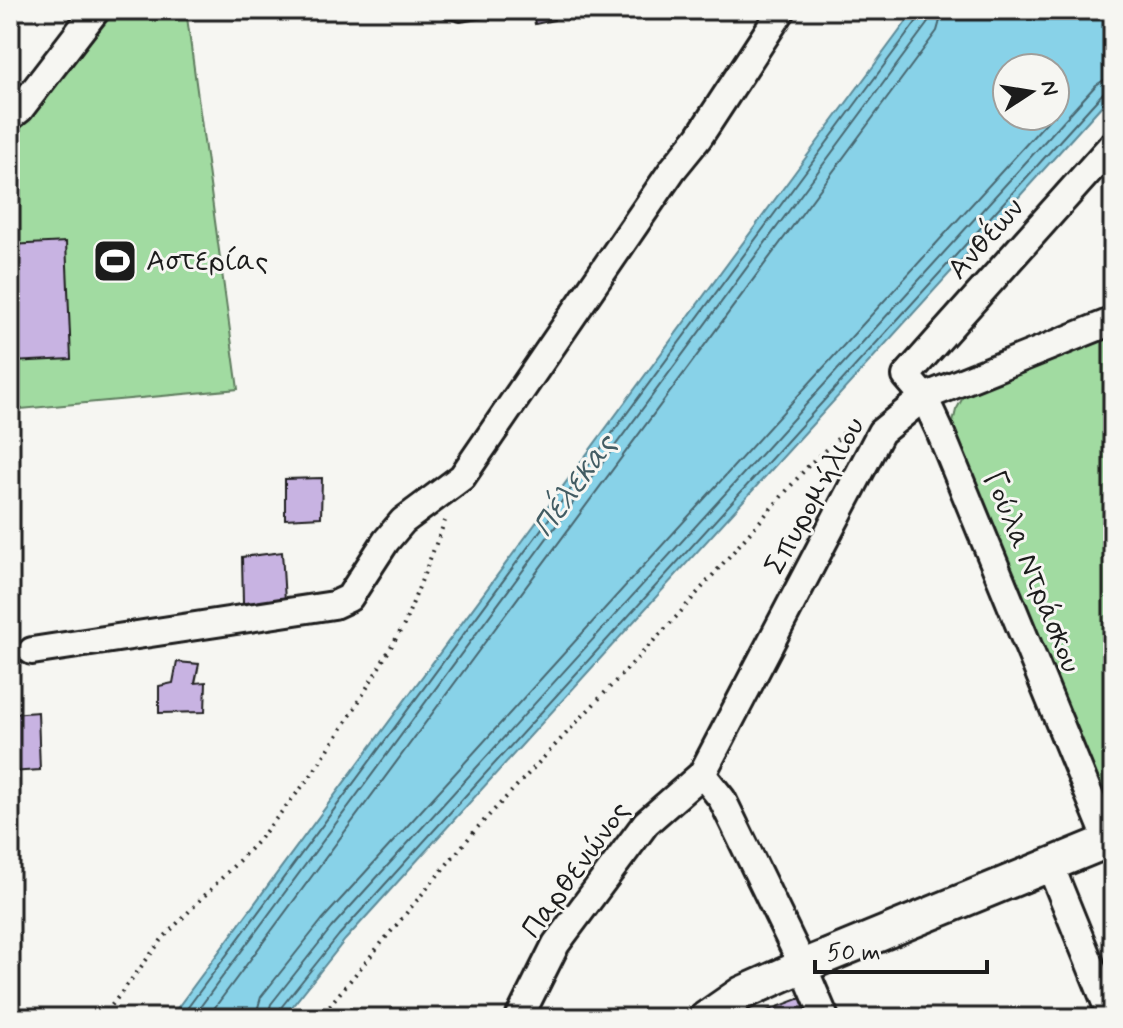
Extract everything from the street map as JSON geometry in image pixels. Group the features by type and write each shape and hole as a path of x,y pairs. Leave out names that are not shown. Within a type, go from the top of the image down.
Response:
{"street":[{"path":"10,117 20,109 96,10"},
{"path":"32,651 334,605 349,598 386,541 403,521 462,477 673,169 699,137 780,11"},
{"name":"Ανθέων","path":"906,376 1113,144"},
{"name":"Σπυρομήλιου","path":"702,774 881,432 924,397 1113,321"},
{"name":"Γούλα Ντράσκου","path":"906,376 924,397 1110,840"},
{"path":"702,774 722,799 825,1018"},
{"name":"Παρθενώνος","path":"519,1018 556,944 646,823 702,774"},
{"path":"706,1018 742,993 803,966 1110,840"},
{"path":"1050,865 1112,1018"}],"lane":[{"path":"447,10 452,14 483,10"}],"path":[{"path":"319,1018 478,827 678,615 809,465 863,416"},
{"path":"102,1018 163,938 257,842 310,777 404,625 446,517"}],"green space":[{"name":"Αστερίας","path":"116,10 186,10 238,389 10,410 10,132 38,106"},
{"path":"1113,334 1113,805 1102,799 951,431 956,410 965,394"}],"water":[{"name":"Πέλεκας","path":"915,10 1113,10 1113,93 345,940 283,1018 170,1018"}],"building":[{"path":"532,10 552,10 554,20 535,24"},
{"path":"66,242 71,359 12,362 10,245"},
{"path":"322,478 321,517 285,519 285,479"},
{"path":"282,552 285,601 243,603 242,557"},
{"path":"177,662 199,664 195,683 206,682 205,712 159,713 159,686 173,683"},
{"path":"38,712 40,770 10,772 10,714"},
{"path":"801,998 809,1018 751,1018 751,1017"}],"place":[{"name":"Αστερίας","path":"115,261"}]}
